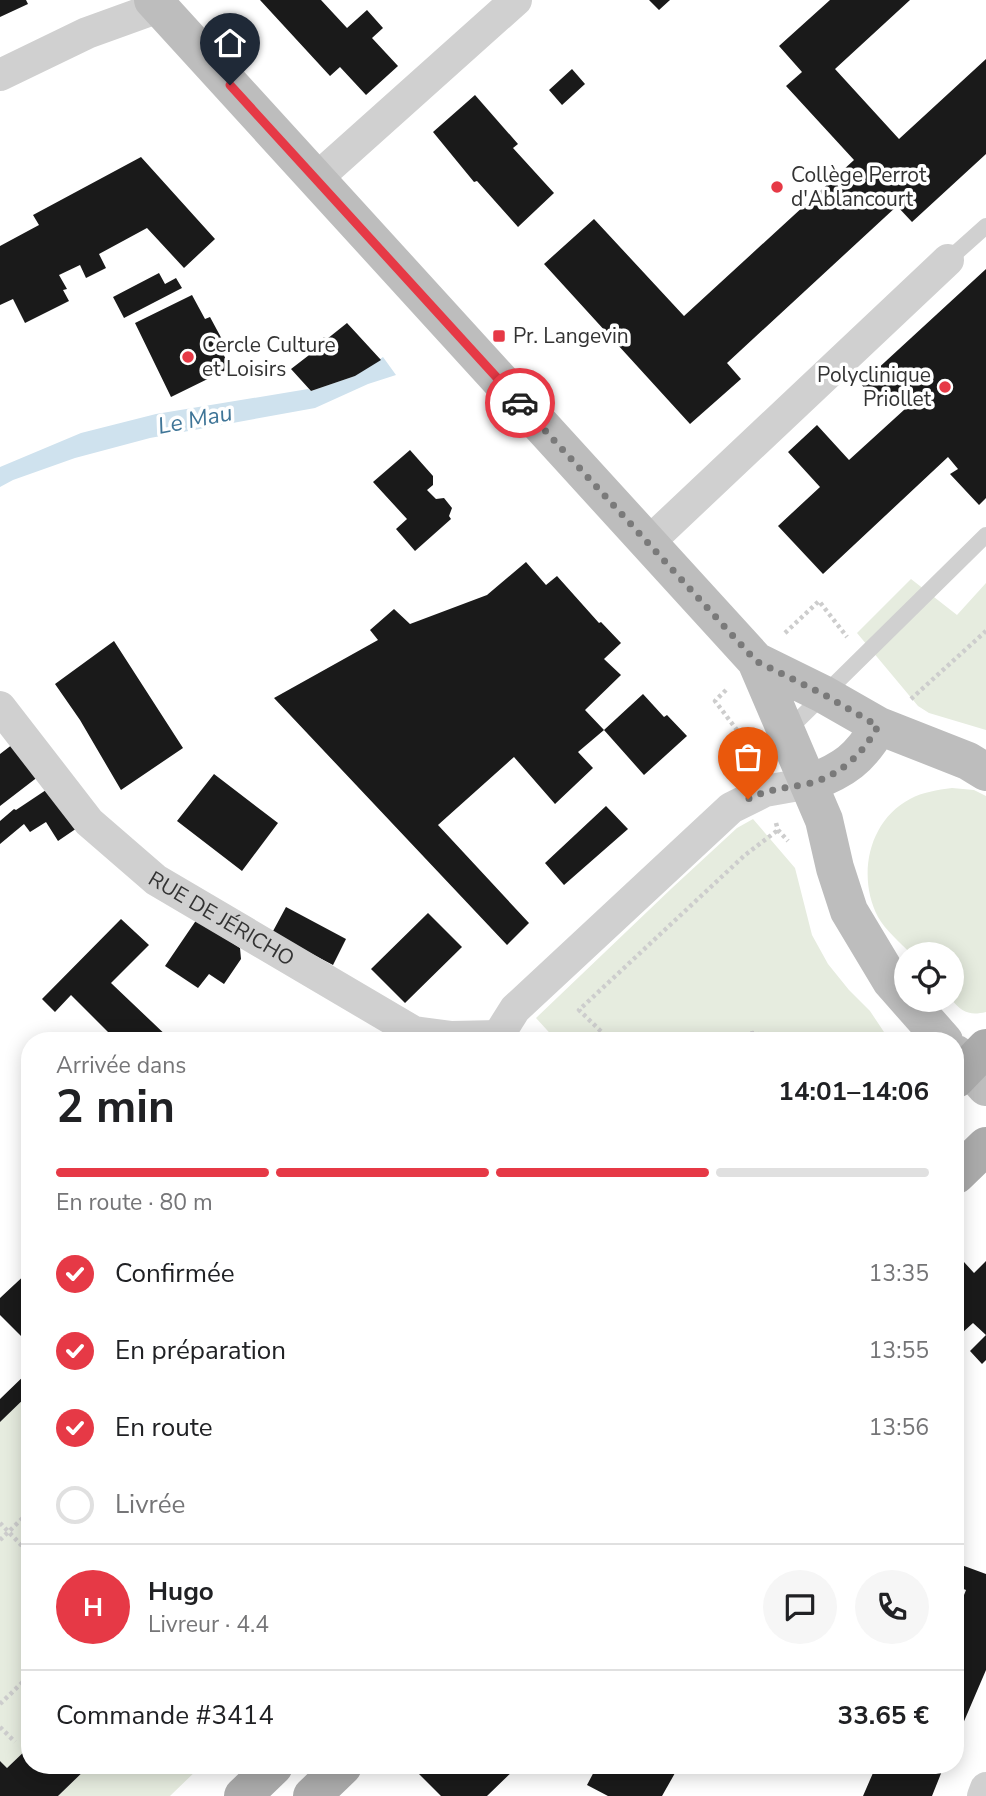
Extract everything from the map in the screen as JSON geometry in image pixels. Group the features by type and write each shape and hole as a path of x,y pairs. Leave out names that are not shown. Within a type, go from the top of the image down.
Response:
{"main road":[{"path":"156,4 756,661 824,820 835,869 849,911 891,981 938,1032"},
{"path":"756,661 823,694 892,715 986,772"},
{"path":"810,783 851,764 892,715"},
{"path":"964,1167 986,1146"},
{"path":"243,1796 266,1774"},
{"path":"312,1796 335,1774"}],"street":[{"path":"316,179 516,0"},
{"path":"0,75 87,33 156,4"},
{"path":"648,543 947,260"},
{"name":"RUE DE JÉRICHO","path":"0,706 89,822 156,880 414,1032"},
{"name":"RUE DE JÉRICHO","path":"504,1032 515,1009 731,808 765,790 810,783"},
{"path":"983,1796 986,1788"}],"lane":[{"path":"947,260 986,226"},
{"path":"786,732 986,535"}],"path":[{"path":"892,715 986,631"},
{"path":"602,1032 579,1010 745,855 778,830"},
{"path":"0,1540 21,1520"},
{"path":"0,1523 21,1545"},
{"path":"0,1704 21,1684"},
{"path":"0,1727 15,1742"}],"shaded area":[{"path":"911,579 957,615 986,583 986,730 929,713 918,706 857,633"},
{"path":"952,788 974,790 986,796 986,1012 964,1011 964,942 899,942 878,917 872,901 868,868 876,835 884,821 896,809 925,793"},
{"path":"753,819 795,868 812,935 828,964 870,1011 884,1032 549,1032 536,1018 737,828"},
{"path":"21,1402 21,1755 7,1768 0,1761 0,1422"},
{"path":"81,1774 193,1774 170,1796 58,1796"}],"water":[{"name":"Le Mau","path":"383,357 396,375 368,384 315,408 150,438 75,458 0,487 0,467 81,433 156,414 308,389 311,391 355,376"}],"building":[{"path":"0,0 26,0 28,4 0,17"},
{"path":"260,0 321,0 347,28 367,10 383,28 372,38 398,66 366,95 340,67 330,76"},
{"path":"649,0 670,0 659,10"},
{"path":"830,0 910,0 835,69 899,139 986,59 986,154 912,222 897,206 727,363 741,379 690,424 544,264 594,219 684,316 854,160 786,86 802,72 779,46"},
{"path":"572,69 585,84 562,105 549,90"},
{"path":"475,95 518,144 513,148 554,193 518,227 477,181 474,182 433,132"},
{"path":"141,157 215,239 184,268 147,228 99,254 106,268 86,278 80,265 59,275 67,289 63,290 69,301 25,323 13,299 0,305 0,246 39,225 33,215"},
{"path":"986,269 986,498 979,505 950,474 958,469 948,457 823,574 778,526 820,487 788,452 817,425 849,460 905,409 889,390 876,402 861,384"},
{"path":"159,273 165,284 176,278 182,288 124,318 113,297"},
{"name":"Cercle Culture et Loisirs","path":"192,295 205,319 210,317 224,343 219,345 230,368 171,397 135,323"},
{"path":"347,323 381,360 355,376 311,391 291,369 313,352 311,349 324,337 327,339"},
{"path":"410,450 433,476 433,485 427,490 436,499 444,498 452,508 449,516 451,519 415,551 396,529 407,519 373,482"},
{"path":"526,562 546,585 557,576 621,643 604,659 621,675 585,710 604,730 578,752 593,768 555,804 514,757 438,825 529,923 507,945 274,698 378,640 370,630 394,609 410,624 487,595"},
{"path":"114,641 183,748 121,790 80,720 55,684"},
{"path":"643,694 664,717 667,715 687,736 644,775 604,730"},
{"path":"13,744 39,776 0,806 0,754"},
{"path":"214,774 278,823 242,871 177,821"},
{"path":"52,786 80,826 58,841 46,822 30,832 24,824 0,844 0,821 14,809"},
{"path":"606,806 628,829 564,885 545,863"},
{"path":"286,907 346,939 333,965 272,933"},
{"path":"428,913 462,947 405,1003 371,969"},
{"path":"121,919 149,945 111,983 163,1032 108,1032 71,995 55,1012 42,999"},
{"path":"197,919 240,948 241,959 224,984 209,974 198,988 165,966"},
{"path":"986,1261 986,1335 973,1323 964,1331 964,1262 974,1273"},
{"path":"21,1278 21,1336 0,1315 0,1298"},
{"path":"986,1335 986,1360 982,1364 970,1351"},
{"path":"21,1379 21,1402 0,1422 0,1399"},
{"path":"964,1566 986,1574 986,1670 964,1721 964,1595"},
{"path":"21,1755 21,1774 81,1774 58,1796 0,1796 0,1761 7,1768"},
{"path":"419,1774 510,1774 487,1796 441,1796"},
{"path":"593,1774 674,1774 662,1796 608,1796 587,1785"},
{"path":"873,1774 941,1774 932,1796 863,1796"}],"way so far":[{"path":"520,403 756,661 823,694 878,726 867,746 851,764 830,776 810,783 765,790 748,799"}],"place":[{"name":"Collège Perrot d'Ablancourt","path":"777,187"},
{"name":"Pr. Langevin","path":"499,336"},
{"name":"Cercle Culture et Loisirs","path":"188,357"},
{"name":"Polyclinique Priollet","path":"945,387"}],"route":[{"path":"230,85 520,403"}]}
